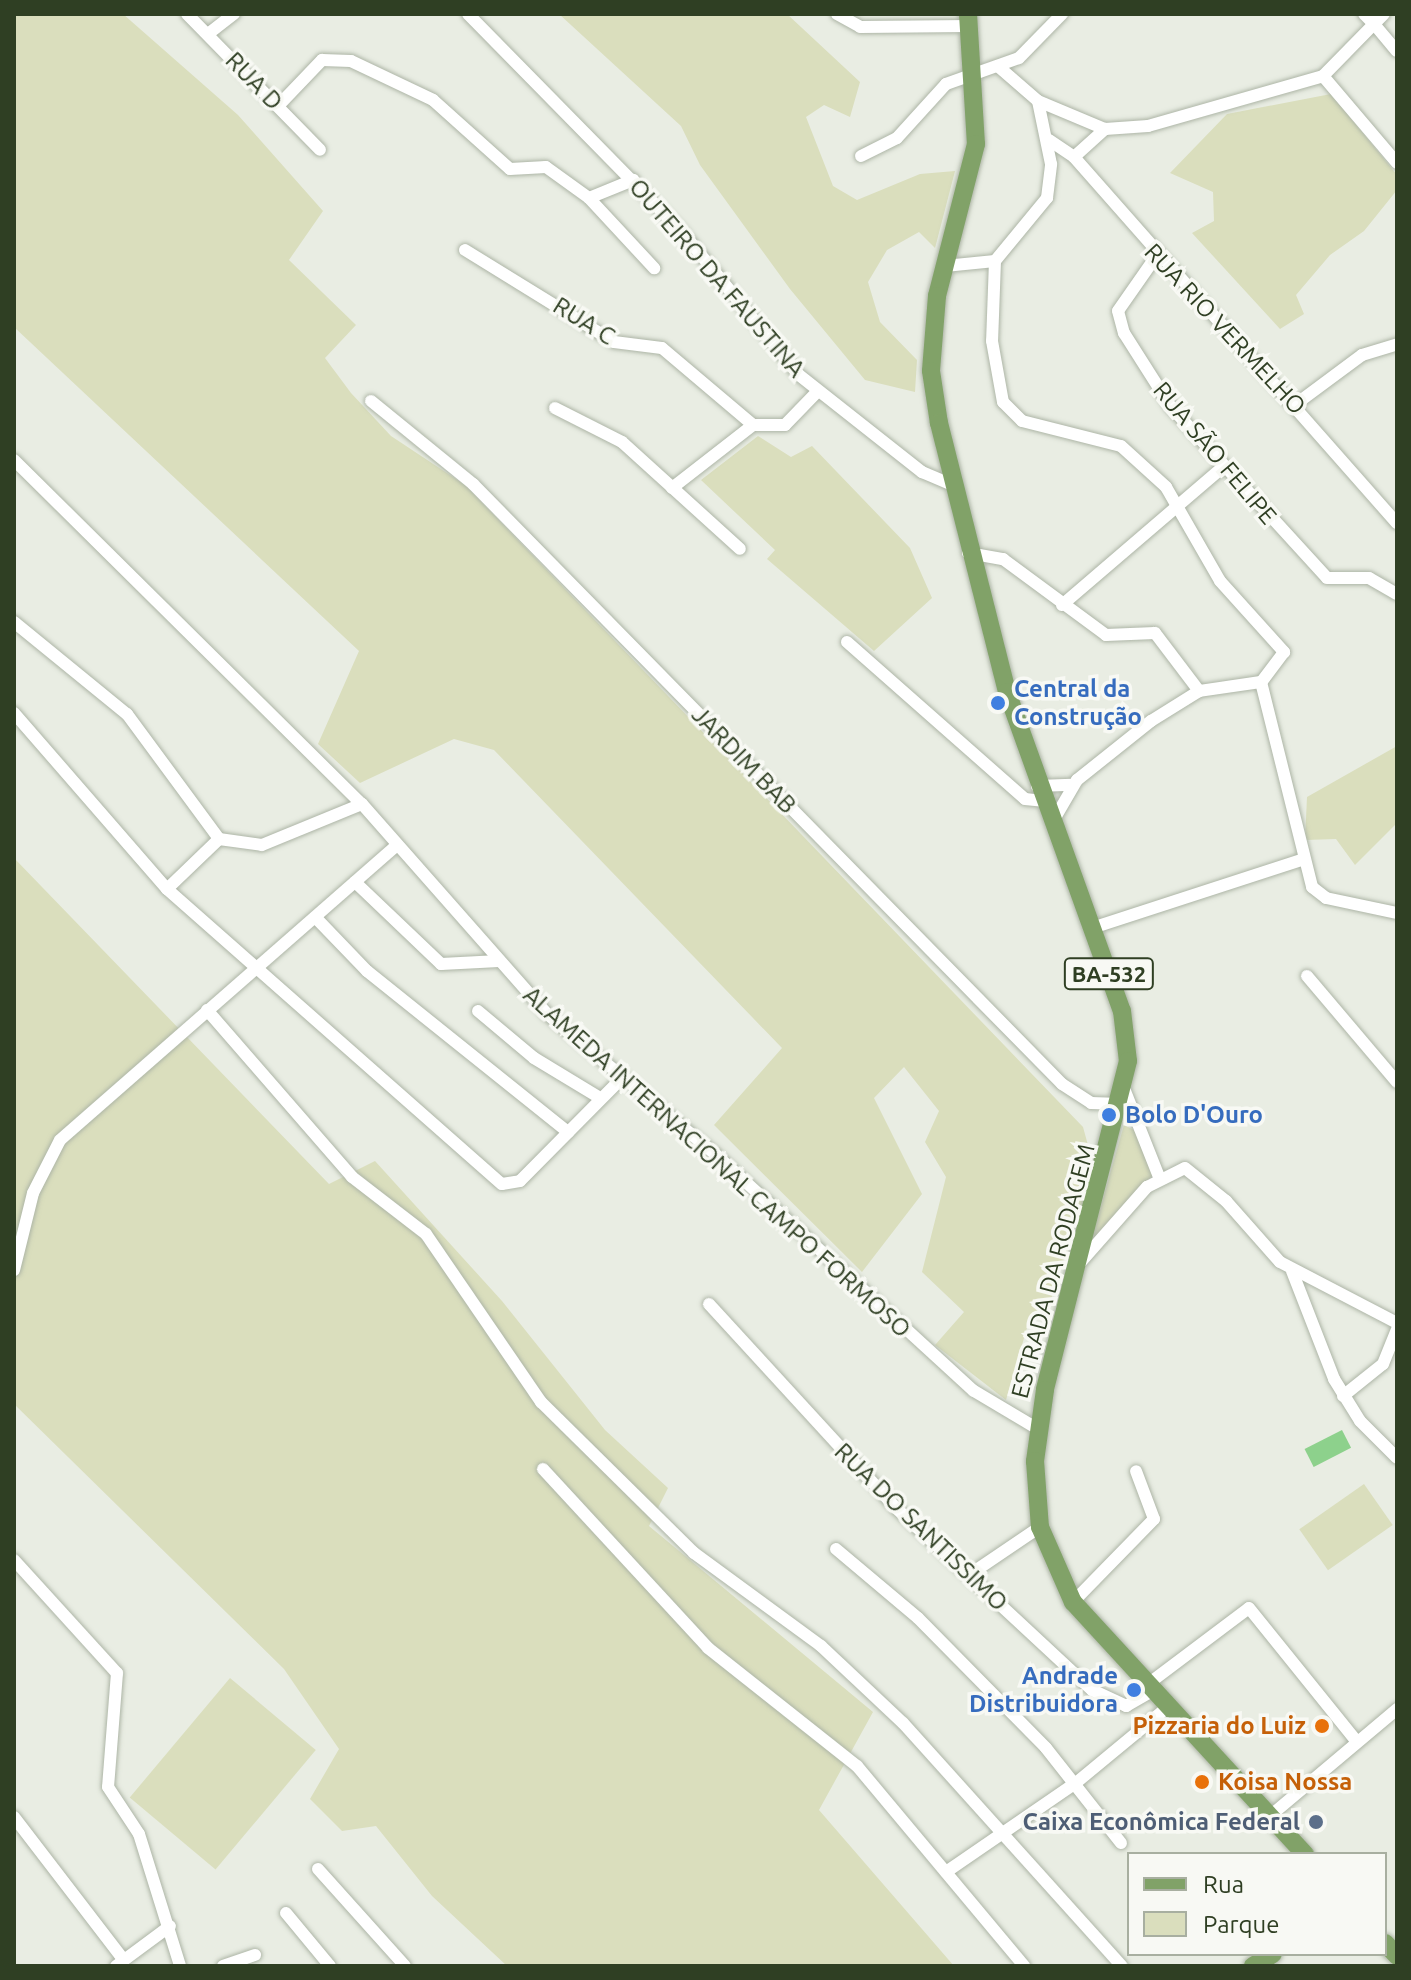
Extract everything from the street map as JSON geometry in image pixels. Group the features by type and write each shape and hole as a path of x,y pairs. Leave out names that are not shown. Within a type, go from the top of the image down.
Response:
{"main road":[{"name":"ESTRADA DA RODAGEM","path":"968,20 973,74 974,158 945,266 931,371 950,484 968,553 1040,794 1122,1011 1123,1098 1077,1266 1038,1429 1040,1527 1073,1602 1303,1852"}],"street":[{"name":"RUA D","path":"187,14 320,150"},
{"path":"208,34 234,14"},
{"name":"OUTEIRO DA FAUSTINA","path":"468,14 633,180 817,392 922,472 950,484"},
{"path":"837,14 860,27 968,20"},
{"path":"861,156 897,138 946,84 1000,68 1036,45 1062,14"},
{"path":"1364,14 1397,51"},
{"path":"1000,68 1038,101 1105,129 1148,126 1323,76 1384,14"},
{"path":"278,106 322,60 351,61 433,100 510,169 546,167 589,198 654,268"},
{"path":"1323,76 1397,163"},
{"path":"847,642 1025,799 1072,785 1199,691 1261,682 1284,661 1284,652 1220,581 1178,503 1128,450 1022,421 1003,402 992,341 995,261 1047,198 1049,140 1038,101"},
{"path":"1074,157 1105,129"},
{"name":"RUA RIO VERMELHO","path":"1049,140 1074,157 1157,255 1296,404 1397,523"},
{"path":"589,198 633,180"},
{"name":"RUA C","path":"465,250 614,342 662,348 753,425"},
{"name":"RUA SÃO FELIPE","path":"1157,255 1122,297 1119,318 1171,407 1327,578 1363,576 1397,594"},
{"path":"945,266 995,261"},
{"path":"1296,404 1353,360 1397,344"},
{"path":"672,488 753,425 785,425 817,392"},
{"name":"JARDIM BAB","path":"371,401 473,484 1062,1084 1091,1103 1123,1098"},
{"path":"555,408 622,442 740,549"},
{"name":"ALAMEDA INTERNACIONAL CAMPO FORMOSO","path":"14,460 362,804 547,1014 623,1077 974,1391 1038,1429"},
{"path":"1062,605 1224,466"},
{"path":"968,553 1003,559 1062,605 1115,639 1155,633 1199,691"},
{"path":"14,622 127,714 219,839 262,845 362,804"},
{"path":"1261,682 1288,770 1301,860 1326,898 1397,913"},
{"path":"14,713 167,889 258,974 502,1184 520,1181 623,1077"},
{"path":"1052,824 1072,785"},
{"path":"167,889 219,839"},
{"path":"14,1270 37,1181 60,1140 207,1010 258,974 397,845"},
{"path":"1092,928 1301,860"},
{"path":"355,882 441,964 499,961"},
{"path":"316,918 375,978 568,1132"},
{"path":"1307,976 1397,1082"},
{"path":"207,1010 352,1177 426,1234 541,1402 694,1553 851,1673 1006,1832 1122,1966"},
{"path":"478,1011 534,1058 600,1098"},
{"path":"1123,1098 1159,1177"},
{"path":"1077,1266 1159,1177 1185,1168 1196,1174 1292,1271 1397,1323"},
{"path":"1292,1271 1343,1396 1397,1458"},
{"name":"RUA DO SANTISSIMO","path":"709,1304 842,1454 969,1575 1113,1703 1133,1705 1249,1608 1357,1742"},
{"path":"1343,1396 1383,1364 1397,1329"},
{"path":"543,1469 708,1648 857,1766 1024,1966"},
{"path":"1073,1602 1153,1521 1136,1471"},
{"path":"969,1575 1040,1527"},
{"path":"836,1549 918,1618 1077,1782 1121,1843"},
{"path":"14,1560 117,1673 108,1787 139,1834 180,1966"},
{"path":"946,1872 1077,1782 1170,1705"},
{"path":"1270,1816 1397,1709"},
{"path":"14,1817 119,1963 170,1926"},
{"path":"318,1869 405,1966"},
{"path":"286,1913 330,1966"},
{"path":"223,1966 255,1955"}],"green space":[{"path":"14,14 123,14 238,115 323,211 289,260 356,325 325,358 351,393 391,436 465,485 1083,1127 1094,1167 1047,1312 1029,1321 1006,1400 935,1345 964,1312 922,1272 946,1177 925,1142 939,1111 904,1067 874,1098 922,1194 862,1272 714,1125 782,1048 494,750 454,739 360,783 318,744 359,651 14,327"},
{"path":"559,14 787,14 860,82 850,117 824,105 806,117 833,186 857,200 920,174 955,171 935,248 919,232 887,250 868,282 880,322 917,360 915,392 865,380 790,289 700,165 681,126"},
{"path":"1331,94 1397,175 1397,190 1364,231 1330,255 1296,295 1304,314 1280,329 1192,233 1214,221 1213,192 1170,173 1227,114"},
{"path":"758,436 791,457 812,446 910,548 932,598 874,651 767,559 775,550 701,480"},
{"path":"1397,746 1397,823 1355,865 1336,839 1305,840 1307,797"},
{"path":"14,858 329,1184 375,1161 502,1301 605,1430 668,1488 649,1526 873,1712 819,1810 954,1966 507,1966 432,1896 376,1826 342,1831 310,1799 339,1749 284,1669 14,1404"},
{"path":"1124,1125 1134,1130 1155,1172 1097,1240 1092,1237"},
{"path":"1364,1484 1393,1525 1328,1570 1299,1529"},
{"path":"230,1678 316,1750 216,1869 130,1798"}],"shaded area":[{"path":"1342,1430 1351,1448 1314,1467 1305,1449"}],"place":[{"name":"Central da Construção","path":"998,703"},
{"name":"Bolo D'Ouro","path":"1109,1115"},
{"name":"Andrade Distribuidora","path":"1134,1690"},
{"name":"Pizzaria do Luiz","path":"1322,1726"},
{"name":"Koisa Nossa","path":"1202,1782"},
{"name":"Caixa Econômica Federal","path":"1316,1822"}]}
